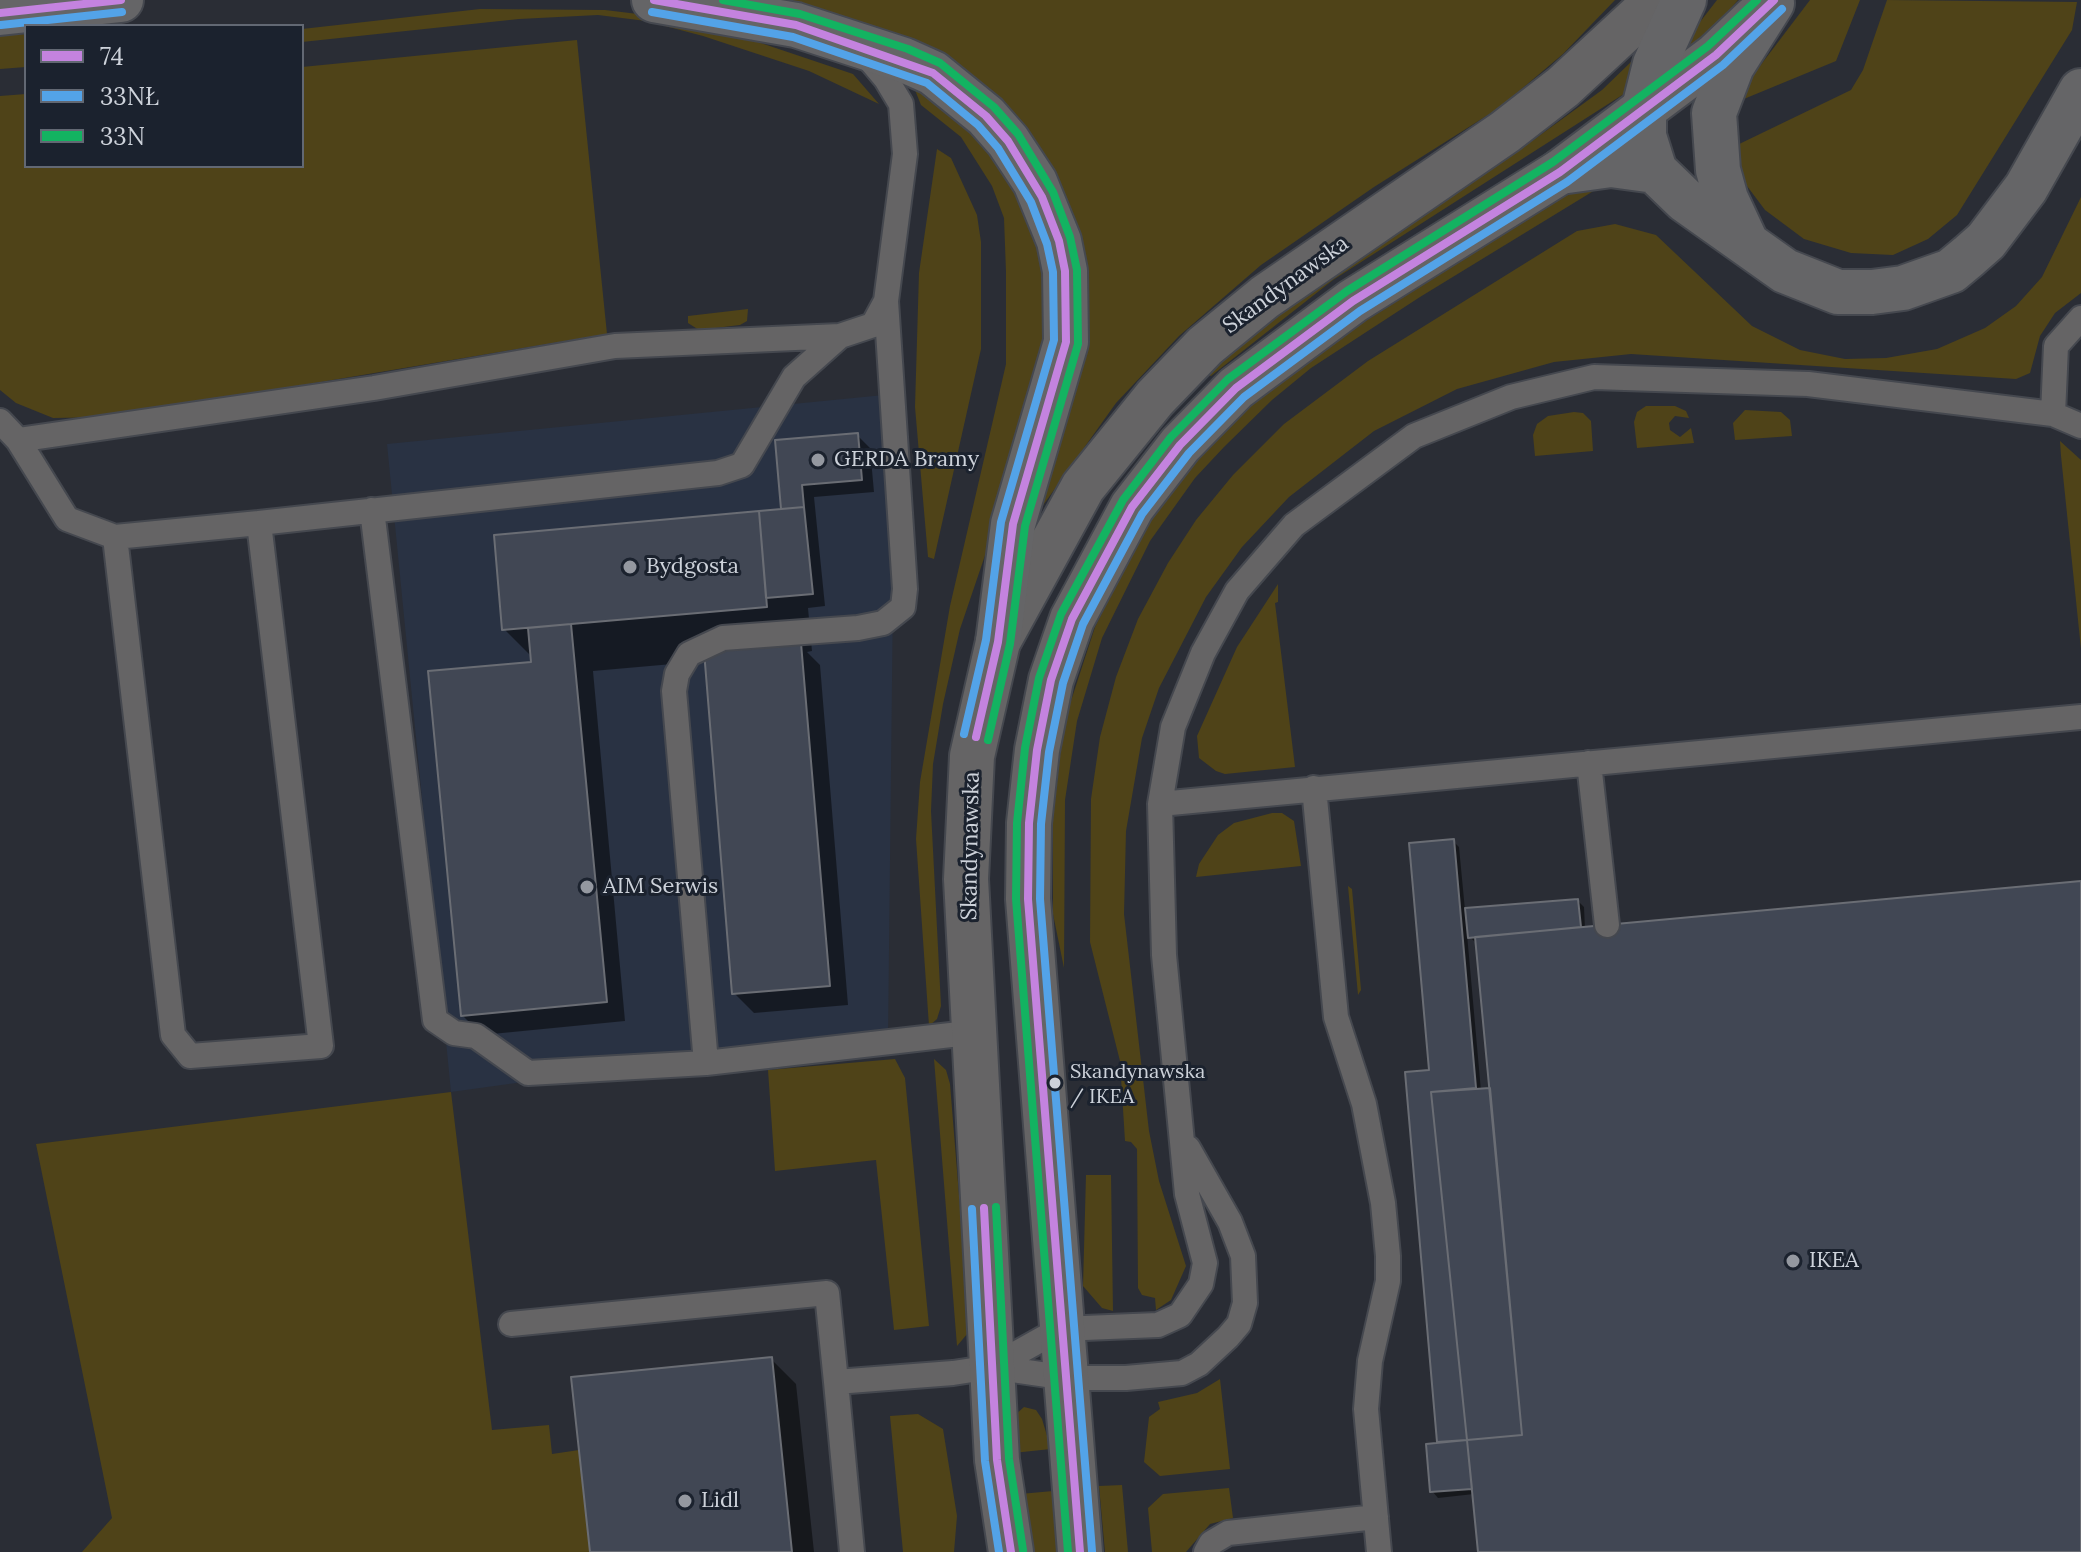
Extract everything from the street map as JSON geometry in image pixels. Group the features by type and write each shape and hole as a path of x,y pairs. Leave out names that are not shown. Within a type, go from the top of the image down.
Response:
{"main road":[{"path":"0,13 121,0"},
{"path":"654,0 796,25 856,43 933,73 986,116 1008,141 1035,182 1059,241 1065,271 1066,342 1013,524 998,642"},
{"path":"1684,0 1655,64 1644,108 1644,136 1655,171 1685,200 1785,271 1838,292 1903,288 1951,271 1986,241 2007,214 2081,91"},
{"path":"1747,244 1726,199 1718,170 1713,136 1714,113 1732,66 1773,2"},
{"path":"1560,172 1611,165 1655,171"}],"street":[{"name":"Skandynawska","path":"1011,1552 1000,1483 992,1367 977,1032 966,879 967,818 977,726 998,642 1083,487 1155,398 1205,346 1276,289 1505,132 1563,87 1657,0"},
{"path":"1080,1552 1028,899 1029,823 1043,715 1072,619 1132,507 1180,445 1236,388 1353,301 1560,172 1716,55 1773,2"}],"lane":[{"path":"706,1063 674,691 677,674 689,654 723,638 858,628 883,623 903,607 905,589 886,301 905,154 901,104 886,79 856,43"},
{"path":"18,440 374,388 615,346 840,336 873,325 886,301"},
{"path":"2053,414 2056,346 2081,318"},
{"path":"0,421 18,440 67,519 115,537 259,523 718,473 742,465 794,377 840,336"},
{"path":"992,1367 1060,1329 1158,1325 1180,1315 1201,1284 1205,1263 1187,1194 1164,955 1160,804 1173,727 1203,653 1237,591 1294,525 1414,436 1511,397 1594,377 1808,384 2053,414 2081,426"},
{"path":"372,510 435,1020 454,1033 476,1036 528,1073 706,1063 977,1032"},
{"path":"115,537 173,1035 190,1056 321,1046 259,523"},
{"path":"1160,804 2081,717"},
{"path":"1589,763 1607,925"},
{"path":"1314,788 1336,1017 1364,1104 1383,1203 1388,1256 1386,1295 1367,1386 1379,1552"},
{"path":"836,1382 992,1367 1068,1378 1126,1378 1182,1373 1211,1354 1239,1324 1245,1303 1243,1256 1230,1222 1181,1135"},
{"path":"511,1324 827,1293 852,1552"},
{"path":"1206,1552 1211,1543 1228,1533 1376,1517"}],"shaded area":[{"path":"749,0 1615,0 1563,54 1499,108 1374,187 1261,265 1179,336 1116,403 1029,525 1080,350 1013,123"},
{"path":"1717,0 1738,0 1704,40 1672,66 1679,49"},
{"path":"1810,0 1860,0 1836,61 1739,101 1747,83"},
{"path":"1887,0 2077,2 2072,30 1957,215 1928,239 1893,255 1851,253 1804,239 1765,210 1741,178 1733,147 1851,90 1863,70"},
{"path":"480,9 605,10 646,15 743,37 853,74 879,104 809,71 646,21 598,15 519,19 304,42 304,29"},
{"path":"24,34 24,67 0,69 0,36"},
{"path":"577,40 607,334 112,417 53,418 16,403 0,390 0,96 24,94 24,168 304,168 304,67"},
{"path":"1632,61 1627,92 1333,280 1211,376 1203,374 1261,326 1403,223 1532,141 1602,90"},
{"path":"911,80 1001,155 1043,246 1051,339 1031,420 960,629 943,704 933,764 931,811 941,1006 937,1019 929,1026 916,839 920,782 950,606 1006,364 1006,272 1004,218 992,186 961,137 921,105"},
{"path":"937,149 951,158 977,215 981,242 981,349 934,559 928,557 915,407 919,273"},
{"path":"1600,187 1311,368 1272,400 1195,478 1150,541 1102,638 1077,721 1065,800 1064,968 1053,914 1053,819 1068,710 1095,627 1143,532 1174,487 1216,440 1263,394 1323,348 1566,194"},
{"path":"2081,197 2081,293 2055,313 2040,336 2030,373 2016,379 1631,354 1554,362 1457,389 1374,431 1289,497 1242,547 1206,597 1159,688 1142,738 1126,831 1124,914 1149,1131 1159,1181 1186,1266 1171,1300 1156,1310 1155,1298 1142,1295 1138,1288 1137,1149 1131,1142 1125,1141 1120,1061 1090,942 1091,799 1100,737 1116,677 1138,619 1168,563 1196,520 1233,475 1284,424 1368,361 1577,231 1615,224 1656,235 1752,326 1800,350 1845,359 1886,358 1937,349 1985,328 2016,306 2042,277"},
{"path":"748,309 747,321 740,325 699,330 688,323 688,316"},
{"name":"Bydgosta","path":"884,395 893,592 888,1039 639,1066 451,1092 387,444"},
{"path":"1646,406 1675,406 1686,411 1689,418 1675,416 1669,423 1670,430 1680,437 1691,428 1694,443 1637,448 1634,422 1637,412"},
{"path":"1745,410 1781,412 1790,420 1792,436 1735,440 1733,423"},
{"path":"1583,413 1591,421 1593,451 1535,456 1533,435 1537,424 1548,416"},
{"path":"2060,441 2081,460 2081,649 2061,456"},
{"path":"1278,584 1278,602 1275,603 1295,767 1225,774 1199,758 1197,736 1237,647"},
{"path":"1282,813 1294,821 1301,866 1196,877 1199,864 1218,835 1234,823"},
{"path":"1348,886 1352,889 1361,990 1358,995"},
{"path":"895,1059 905,1078 929,1326 894,1330 876,1160 775,1171 768,1070"},
{"path":"934,1059 946,1070 950,1084 969,1319 968,1333 957,1346"},
{"path":"451,1092 492,1430 549,1425 552,1454 579,1450 590,1552 82,1552 112,1518 36,1144"},
{"path":"1086,1175 1111,1175 1113,1311 1102,1308 1083,1286"},
{"path":"1220,1379 1230,1469 1160,1476 1144,1462 1149,1417 1160,1409 1158,1402 1197,1393"},
{"path":"1024,1407 1036,1410 1042,1419 1051,1449 1013,1453 1015,1415"},
{"path":"918,1414 943,1429 957,1516 954,1552 903,1552 890,1416"},
{"path":"1122,1485 1128,1552 1105,1552 1099,1486"},
{"path":"1229,1488 1233,1518 1210,1524 1186,1552 1152,1552 1148,1508 1163,1494"},
{"path":"1053,1491 1058,1552 1030,1552 1020,1494"}],"building":[{"name":"GERDA Bramy","path":"858,433 862,480 802,485 804,507 781,509 775,440"},
{"path":"804,507 813,594 766,598 759,511"},
{"name":"Bydgosta","path":"759,511 767,607 502,630 494,535"},
{"path":"571,624 607,1002 461,1016 428,671 531,662 528,628"},
{"path":"801,643 830,986 732,994 704,651"},
{"path":"1454,839 1476,1088 1431,1092 1467,1440 1437,1442 1405,1072 1429,1070 1409,843"},
{"name":"IKEA","path":"2081,881 2081,1552 1478,1552 1467,1440 1522,1435 1475,937"},
{"path":"1578,899 1581,927 1468,938 1465,908"},
{"path":"1490,1088 1522,1435 1467,1440 1431,1092"},
{"name":"Lidl","path":"772,1357 792,1552 590,1552 571,1377"},
{"path":"1467,1440 1472,1489 1430,1492 1426,1444"}],"transit line":[{"name":"74","path":"0,13 121,0"},
{"name":"74","path":"654,0 796,25 933,73 986,116 1008,141 1042,197 1059,241 1065,271 1066,342 1013,524 998,642 976,737"},
{"name":"33N","path":"723,0 800,14 908,49 940,63 994,107 1018,134 1053,192 1070,237 1077,270 1078,344 1025,526 1010,644 988,740"},
{"name":"33N","path":"1068,1552 1016,899 1017,823 1025,748 1039,678 1061,614 1123,500 1171,437 1228,379 1347,291 1553,162 1708,46 1757,0"},
{"name":"74","path":"1080,1552 1028,899 1029,823 1037,750 1051,680 1072,619 1132,507 1180,445 1236,388 1353,301 1560,172 1716,55 1774,0"},
{"name":"33NŁ","path":"1092,1551 1040,899 1041,824 1049,752 1063,683 1083,624 1142,514 1189,453 1244,397 1360,311 1567,182 1723,65 1782,9"},
{"name":"33NŁ","path":"1,25 122,12"},
{"name":"33NŁ","path":"652,12 793,37 927,83 978,125 998,148 1031,202 1047,244 1053,272 1054,340 1001,522 986,640 964,734"},
{"name":"33N","path":"996,1207 1009,1459 1023,1550"},
{"name":"74","path":"984,1208 997,1460 1011,1552"},
{"name":"33NŁ","path":"972,1209 985,1461 999,1552"}],"place":[{"name":"GERDA Bramy","path":"818,460"},
{"name":"Bydgosta","path":"630,567"},
{"name":"AIM Serwis","path":"587,887"},
{"name":"Skandynawska / IKEA","path":"1055,1083"},
{"name":"IKEA","path":"1793,1261"},
{"name":"Lidl","path":"685,1501"}]}
